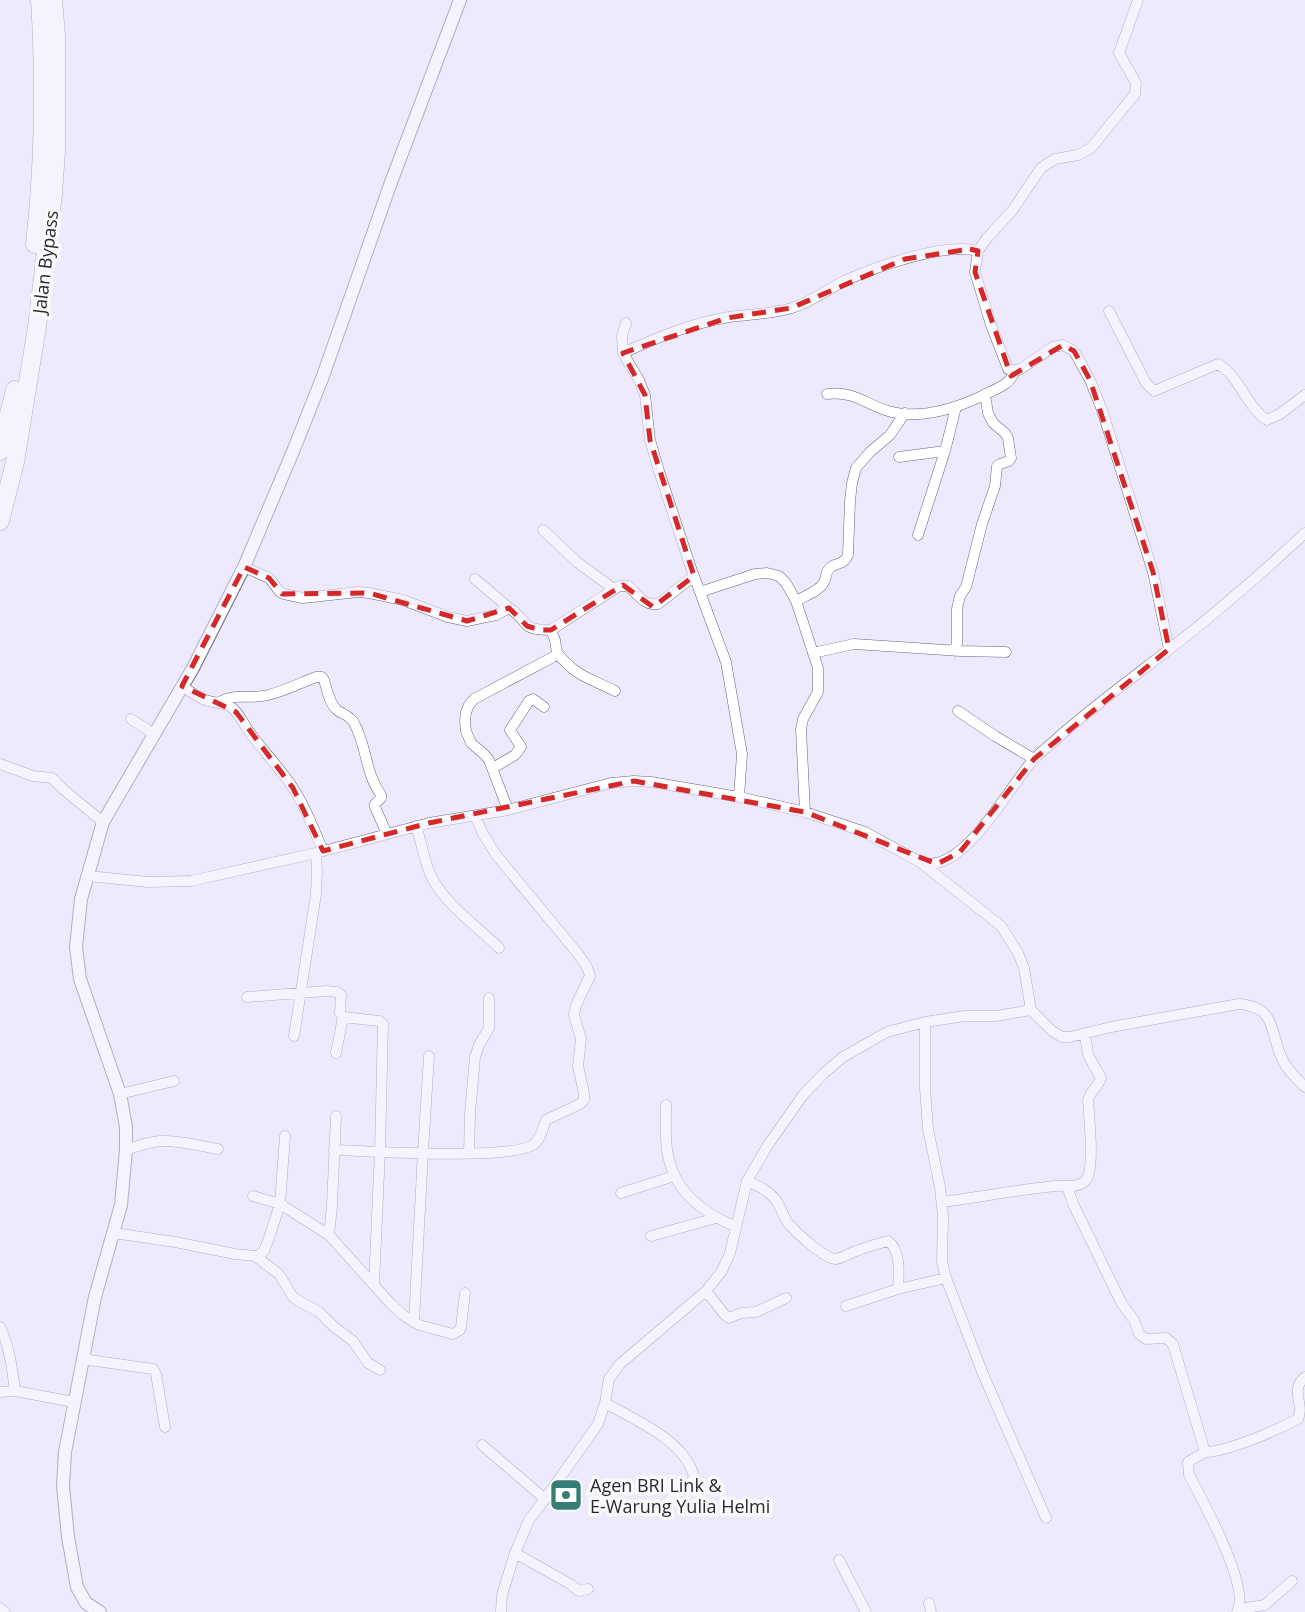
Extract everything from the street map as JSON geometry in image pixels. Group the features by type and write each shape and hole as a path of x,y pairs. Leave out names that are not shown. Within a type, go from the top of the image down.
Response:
{"highway":[{"name":"Jalan Bypass","path":"0,451 14,395 26,326 36,239 42,152 40,0"},
{"name":"Jalan Bypass","path":"0,521 15,462 37,327 54,194 56,35 53,0"}],"street":[{"path":"100,1612 86,1603 77,1587 63,1486 65,1452 82,1359 95,1297 121,1205 126,1127 120,1094 80,979 76,947 81,899 103,822 181,686 244,567 294,449 460,0"},
{"path":"1138,0 1119,53 1136,83 1135,94 1091,148 1079,155 1055,159 1041,168 1012,211 978,251 975,272 1008,369 1022,369 1053,347 1063,345 1074,351 1090,380 1153,572 1170,649"},
{"path":"623,353 655,338 727,317 780,311 801,305 846,281 905,259 956,249 978,251"},
{"path":"1109,311 1146,383 1154,391 1219,365 1228,372 1259,414 1267,420 1280,414 1305,395"},
{"path":"626,323 622,336 623,353 645,395 650,440 674,520 726,662 742,754 739,797"},
{"path":"827,394 859,397 888,411 905,414 932,413 956,407 1002,387 1013,377 1015,371"},
{"path":"955,651 957,609 960,596 966,587 995,486 997,466 1011,458 1008,438 993,423 988,413 985,394"},
{"path":"918,535 956,407"},
{"path":"796,601 823,585 832,566 840,565 846,560 850,501 856,468 890,435 905,414"},
{"path":"899,457 945,451"},
{"path":"543,530 578,562 614,589"},
{"path":"920,862 937,864 960,852 993,815 1034,759 1097,704 1170,649 1305,533"},
{"path":"244,567 269,578 280,592 303,598 369,593 403,600 448,617 467,621 496,615 509,608"},
{"path":"700,592 755,574 767,573 779,576 796,601 818,668 819,680 818,692 803,719 801,729 806,812"},
{"path":"475,579 531,629 551,629 624,585 652,605 694,576"},
{"path":"551,629 557,653 571,670 615,691"},
{"path":"813,653 854,643 1006,652"},
{"path":"508,810 493,768 485,754 471,743 465,721 466,712 474,699 552,659 557,653"},
{"path":"219,702 229,697 252,698 268,695 322,677 336,709 353,720 358,730 366,753 370,778 381,795 375,807 387,834"},
{"path":"181,686 206,700 230,706 236,712 293,788 303,805 320,852 294,1036"},
{"path":"493,768 515,755 521,747 510,730 528,701 533,699 544,707"},
{"path":"958,711 1034,759"},
{"path":"131,719 153,734"},
{"path":"0,764 33,776 52,778 103,822"},
{"path":"88,876 148,882 191,881 320,852 416,826 508,810 611,783 651,782 739,797 806,812 865,832 920,862 1001,926 1024,968 1031,1010 1062,1037 1239,1004 1250,1005 1258,1007 1267,1017 1283,1061 1305,1087"},
{"path":"334,1150 456,1155 514,1151 537,1141 548,1118 582,1102 584,1093 578,1066 582,1040 574,1015 590,976 587,967 490,847 474,816"},
{"path":"416,826 428,868 442,893 499,948"},
{"path":"247,997 326,991 339,993 340,1013 343,1017 335,1053"},
{"path":"469,1153 475,1057 489,1028 489,998"},
{"path":"501,1612 502,1595 529,1520 598,1424 612,1373 706,1291 726,1264 747,1181 803,1095 843,1057 887,1031 965,1016 996,1016 1031,1010"},
{"path":"343,1017 379,1021 383,1024 374,1284"},
{"path":"925,1022 928,1129 942,1202 942,1261 946,1278 983,1374 1046,1518"},
{"path":"942,1202 1085,1182 1091,1159 1088,1100 1101,1078 1088,1055 1085,1034"},
{"path":"414,1321 429,1056"},
{"path":"120,1094 174,1081"},
{"path":"666,1105 667,1150 674,1176 693,1202 716,1218 736,1227"},
{"path":"329,1235 336,1116"},
{"path":"255,1256 264,1251 280,1204 285,1136"},
{"path":"126,1150 160,1141 218,1149"},
{"path":"621,1193 674,1176"},
{"path":"747,1181 772,1195 788,1222 829,1257 840,1258 868,1247 891,1242 895,1248 899,1274 898,1289"},
{"path":"1067,1186 1074,1206 1139,1334 1146,1339 1166,1338 1173,1344 1205,1452"},
{"path":"253,1196 280,1204 329,1235 403,1315 419,1325 456,1333 461,1327 465,1293"},
{"path":"651,1236 716,1218"},
{"path":"114,1233 255,1256 279,1274 293,1297 319,1312 353,1342 368,1363 380,1370"},
{"path":"846,1306 898,1289 946,1278"},
{"path":"706,1291 729,1318 741,1313 756,1312 786,1298"},
{"path":"0,1327 15,1391"},
{"path":"82,1359 153,1369 165,1427"},
{"path":"1292,1581 1265,1605 1238,1611 1240,1598 1234,1574 1217,1529 1187,1468 1188,1462 1205,1452 1234,1446 1298,1419 1301,1407 1297,1388 1305,1377"},
{"path":"0,1392 15,1391 74,1402"},
{"path":"605,1403 666,1439 680,1451 693,1471 694,1477 690,1484 662,1506"},
{"path":"482,1446 545,1499"},
{"path":"516,1553 579,1591 588,1589"},
{"path":"839,1560 866,1612"},
{"path":"0,1608 5,1612"}],"highlighted area":[{"path":"970,249 978,251 975,272 1011,376 1063,345 1074,351 1090,380 1153,572 1169,649 1034,759 960,852 937,864 805,812 634,781 429,823 323,851 293,788 236,712 182,686 244,567 269,578 282,594 369,593 467,621 509,608 527,626 540,630 551,630 623,585 653,607 694,576 650,440 645,395 623,353 727,318 791,308 905,259"}],"place":[{"name":"Agen BRI Link & E-Warung Yulia Helmi","path":"566,1495"}]}
